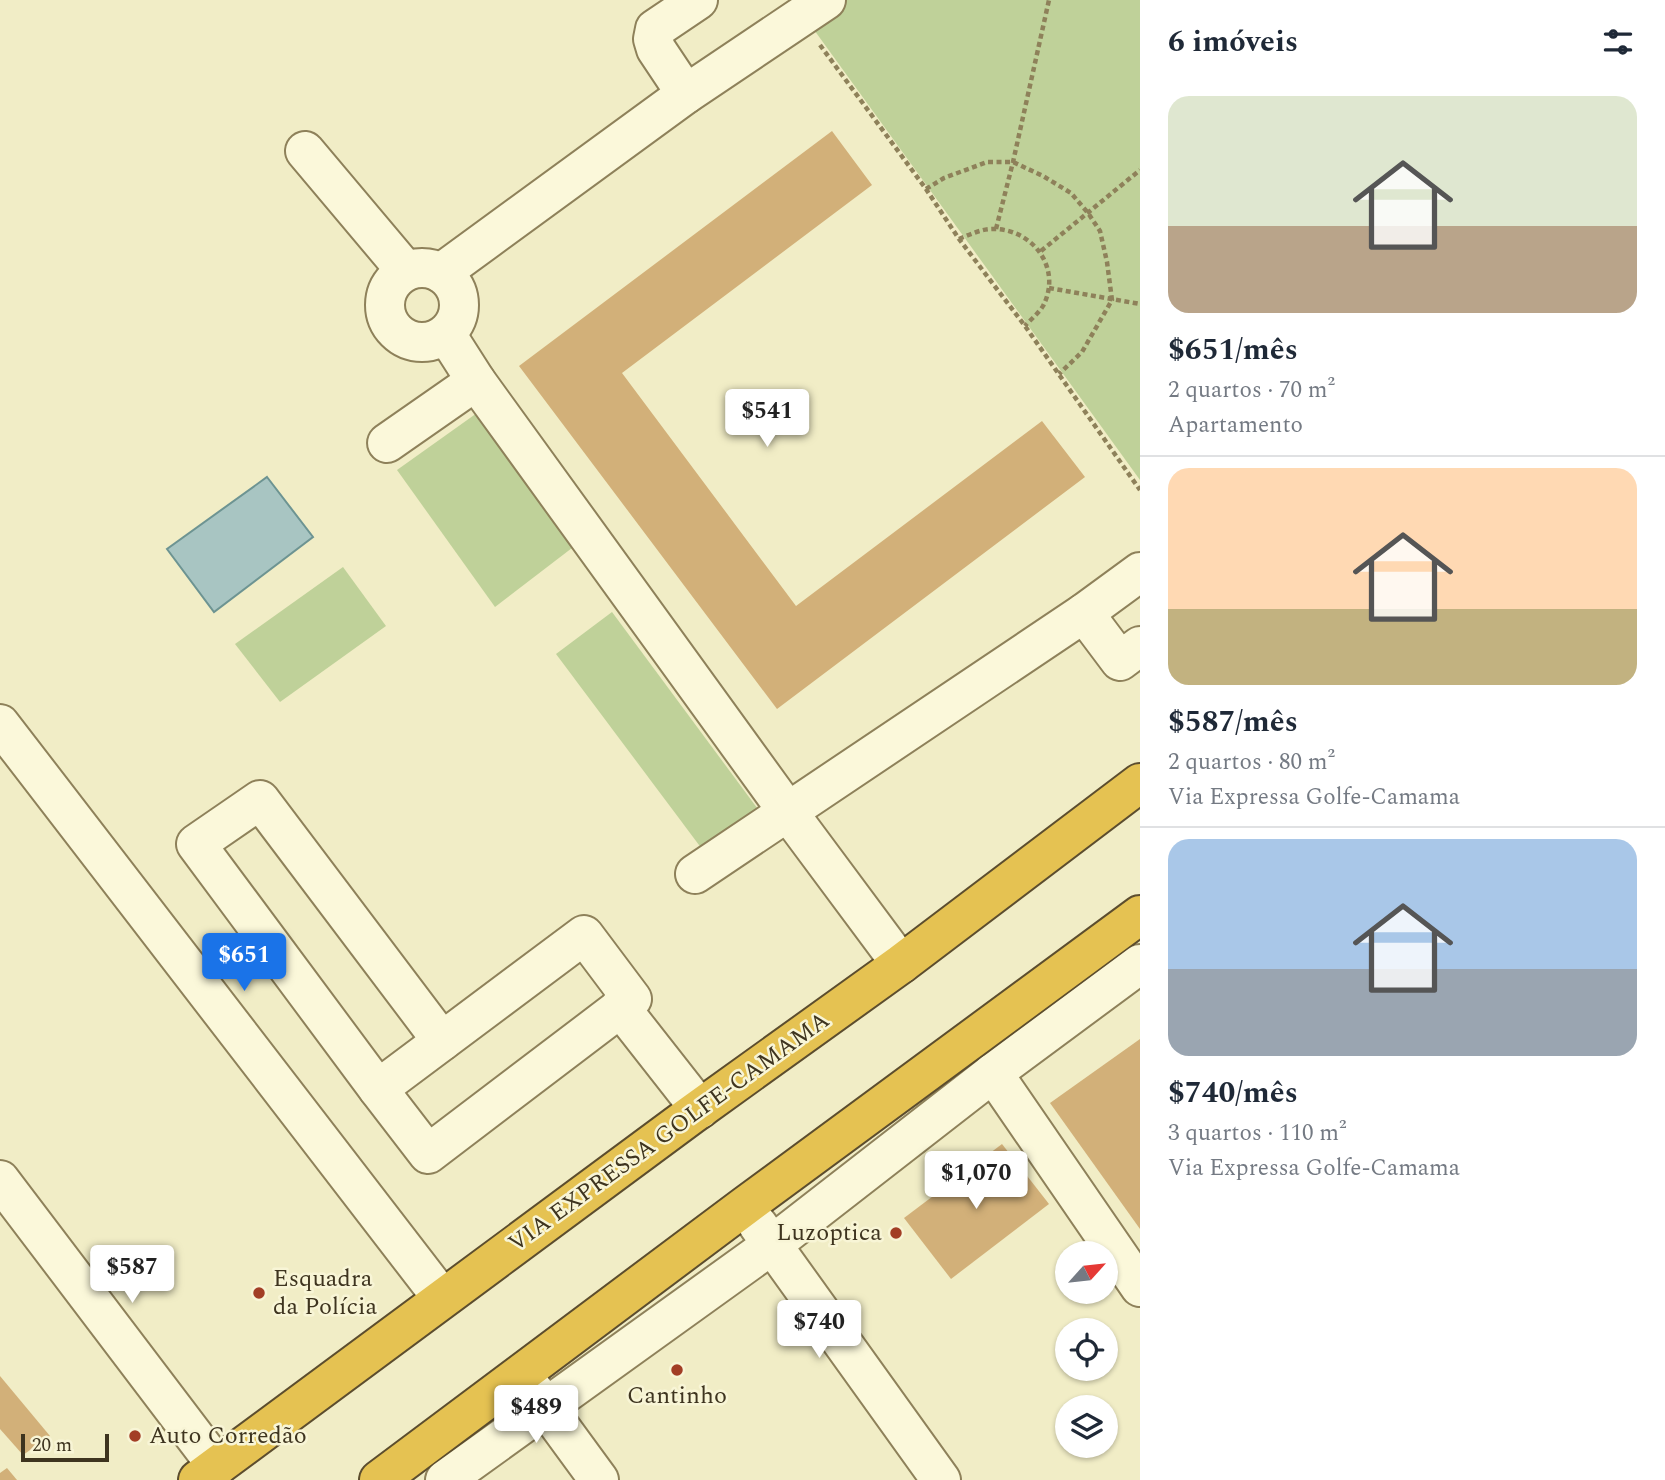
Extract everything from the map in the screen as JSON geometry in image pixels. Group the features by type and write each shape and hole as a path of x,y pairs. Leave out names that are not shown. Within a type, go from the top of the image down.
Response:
{"highway":[{"name":"VIA EXPRESSA GOLFE-CAMAMA","path":"207,1473 700,1108 901,964 1140,783"},
{"path":"379,1480 744,1206 1140,915"}],"street":[{"path":"686,94 656,49 653,39 655,29 698,0"},
{"path":"305,151 424,272 451,281 460,302 458,314 454,326 435,341 410,341 399,335 390,325 385,314 384,301 388,288 396,278 424,272 813,9"},
{"path":"446,334 476,381 901,964"},
{"path":"387,443 476,381"},
{"path":"695,874 1084,614 1140,572"},
{"path":"1084,614 1120,661 1140,646"},
{"path":"0,724 442,1298"},
{"path":"378,1089 584,935 632,999 428,1154 378,1089 196,844 260,800 442,1041"},
{"path":"445,1480 773,1244 993,1073 1140,964"},
{"path":"620,1007 700,1108"},
{"path":"993,1073 1140,1287"},
{"path":"0,1181 207,1473"},
{"path":"744,1206 941,1480"},
{"path":"521,1374 598,1480"}],"path":[{"path":"996,229 1049,0"},
{"path":"813,9 959,239 1059,374 1140,490"},
{"path":"926,189 944,178 987,162 1013,162 1043,176 1071,194 1088,213 1100,231 1108,262 1112,300 1082,352 1059,374"},
{"path":"1041,251 1140,170"},
{"path":"959,239 996,229 1026,239 1041,251 1047,266 1049,288 1042,308 1024,326"},
{"path":"1049,288 1140,304"}],"green space":[{"path":"841,0 1140,0 1140,480 804,16"},
{"path":"477,413 572,548 495,607 397,470"},
{"path":"343,567 386,626 280,702 235,644"},
{"path":"612,612 763,816 708,857 556,654"}],"water":[{"path":"267,477 313,537 214,612 167,549"}],"building":[{"path":"832,131 872,185 622,373 796,606 1042,421 1085,477 777,709 519,366"},
{"path":"1140,1039 1140,1229 1050,1103"},
{"path":"1002,1144 1049,1204 951,1279 904,1218"},
{"path":"0,1376 50,1436 23,1455 0,1429"},
{"path":"7,1468 17,1480 0,1480 0,1473"}],"place":[{"name":"Luzoptica","path":"896,1233"},
{"name":"Esquadra da Polícia","path":"259,1293"},
{"name":"Cantinho","path":"677,1370"},
{"name":"Auto Corredão","path":"135,1436"}]}
